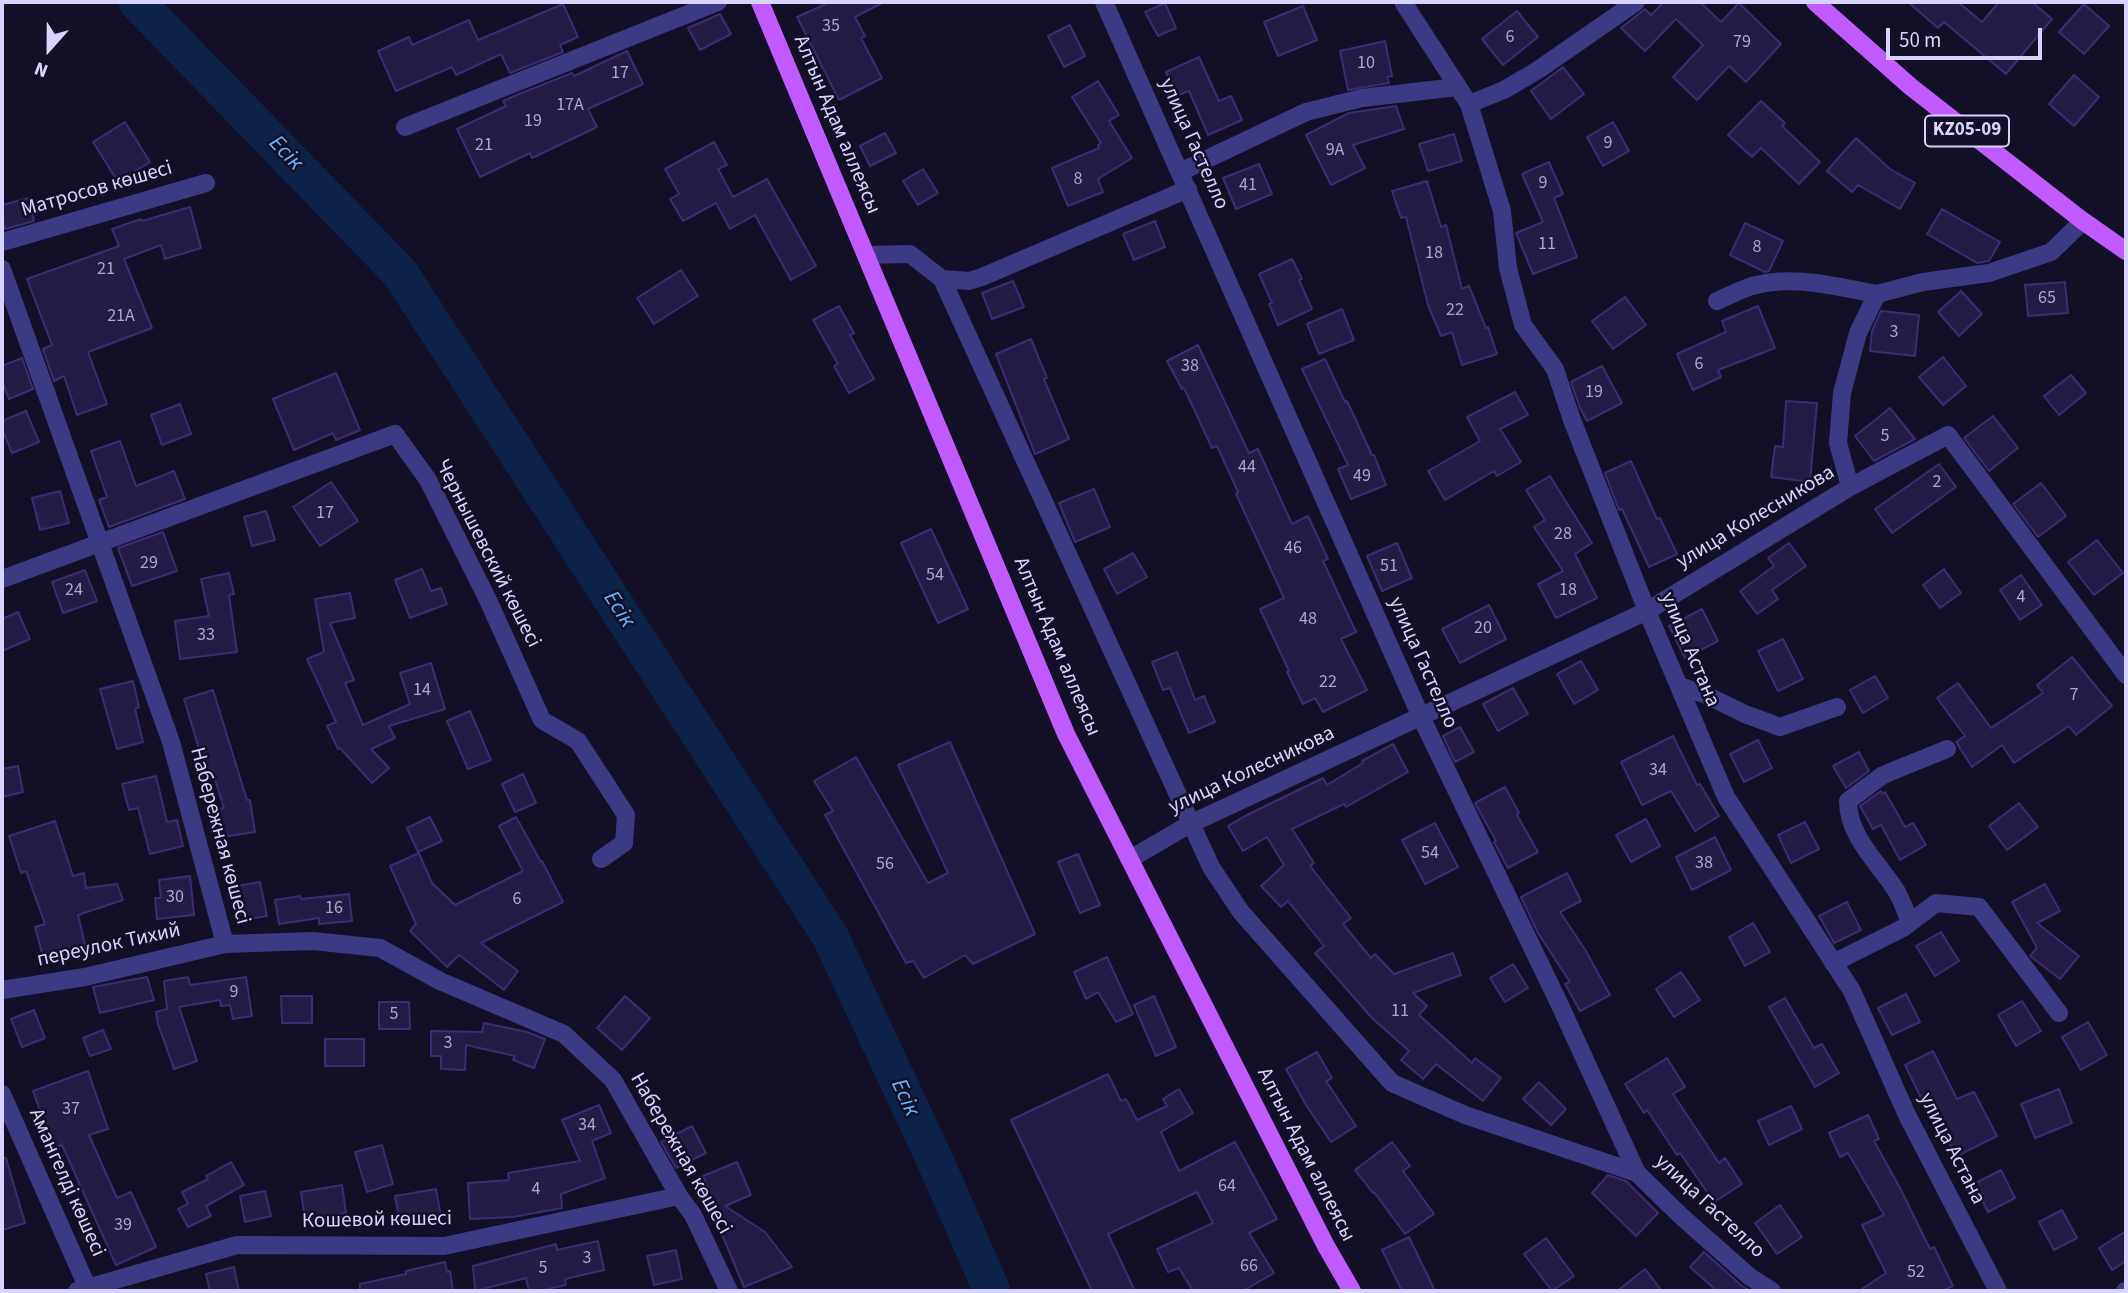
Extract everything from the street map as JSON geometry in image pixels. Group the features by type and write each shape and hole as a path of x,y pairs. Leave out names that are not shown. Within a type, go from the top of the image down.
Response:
{"main road":[{"name":"Алтын Адам аллеясы","path":"760,2 1066,734 1325,1246 1352,1291"},
{"name":"KZ05-09","path":"1815,2 1911,87 2083,221 2126,251"}],"street":[{"path":"405,127 718,2"},
{"name":"улица Гастелло","path":"1104,2 1421,717 1558,1000 1637,1173 1750,1277 1772,1291"},
{"name":"улица Астана","path":"1403,2 1469,104 1502,211 1508,268 1523,325 1555,369 1647,611 1726,797 1852,991 1908,1115 1998,1291"},
{"path":"1469,104 1504,90 1538,70 1636,2"},
{"path":"1180,172 1306,112 1362,98 1457,87"},
{"name":"Матросов көшесі","path":"2,242 206,183"},
{"path":"942,279 969,281 982,277 1188,189"},
{"path":"1717,301 1753,286 1782,281 1806,282 1877,294 1923,282 1989,273 2050,252 2083,221"},
{"path":"866,255 910,254 942,279 1210,867 1241,912 1392,1083 1465,1115 1637,1173"},
{"name":"Набережная көшесі","path":"2,269 171,742 225,944 313,941 380,948 440,981 564,1034 613,1080 679,1196 693,1215 729,1291"},
{"path":"1850,487 1838,443 1842,393 1858,333 1877,294"},
{"name":"Чернышевский көшесі","path":"2,579 395,434 428,480 488,600 541,720 578,741 626,815 624,843 601,859"},
{"name":"улица Колесникова","path":"1130,859 1190,824 1647,611 1850,487 1948,435 2126,675"},
{"path":"1679,686 1780,727 1837,707"},
{"path":"1910,922 1897,892 1870,858 1848,816 1849,801 1883,775 1947,749"},
{"path":"1833,963 1903,928 1936,903 1979,906 2059,1013"},
{"name":"переулок Тихий","path":"2,990 85,977 225,944"},
{"name":"Амангелді көшесі","path":"2,1094 84,1290"},
{"name":"Кошевой көшесі","path":"84,1290 237,1245 444,1246 679,1196"}],"building":[{"path":"830,2 884,2 855,17 865,36 861,38 882,78 839,100 797,17"},
{"path":"1657,2 1700,2 1721,22 1739,3 1781,44 1746,82 1729,66 1697,100 1673,77 1703,45 1676,19 1645,51 1621,28 1645,9 1651,15 1661,5"},
{"path":"1908,2 1958,2 1982,22 1999,2 2032,2 2052,19 2006,74 1944,22 1938,28"},
{"path":"1165,3 1176,28 1158,36 1145,12"},
{"path":"563,4 578,37 560,45 563,52 510,73 501,54 456,75 452,67 396,91 378,51 409,37 412,45 469,20 478,40"},
{"path":"2084,4 2109,26 2084,54 2059,32"},
{"path":"1303,6 1317,40 1278,56 1264,22"},
{"path":"1517,11 1538,37 1503,65 1482,39"},
{"path":"720,14 731,34 700,50 688,28"},
{"path":"1070,25 1085,56 1064,67 1048,36"},
{"path":"1385,41 1392,76 1387,77 1389,83 1348,90 1340,51"},
{"path":"627,51 643,84 588,109 597,127 532,158 530,153 480,177 457,129 506,106 503,101 572,73 574,76"},
{"path":"1199,57 1219,101 1231,96 1242,120 1208,135 1189,91 1176,96 1166,72"},
{"path":"1563,67 1584,94 1551,119 1531,91"},
{"path":"2074,75 2099,97 2074,126 2049,104"},
{"path":"1098,81 1119,115 1109,121 1132,158 1098,179 1103,192 1068,206 1052,168 1099,148 1101,143 1072,97"},
{"path":"1761,101 1785,123 1782,126 1820,162 1799,184 1761,148 1752,157 1728,135"},
{"path":"1396,106 1404,129 1353,145 1365,168 1331,185 1306,135 1349,113"},
{"path":"125,122 150,162 118,182 93,142"},
{"path":"1613,122 1629,151 1603,166 1587,137"},
{"path":"885,133 896,153 870,166 860,146"},
{"path":"1454,134 1462,161 1428,171 1419,144"},
{"path":"1856,138 1890,169 1915,183 1900,209 1858,185 1852,192 1827,171"},
{"path":"714,142 727,165 718,169 733,197 767,179 816,266 791,280 755,215 730,229 716,203 683,221 670,199 679,194 665,169"},
{"path":"1549,162 1563,194 1554,198 1577,257 1533,274 1516,233 1543,222 1522,174"},
{"path":"1259,164 1272,194 1236,209 1223,178"},
{"path":"923,169 938,193 918,205 903,181"},
{"path":"1427,181 1441,227 1446,225 1462,289 1469,286 1497,354 1462,365 1452,332 1441,336 1428,305 1406,217 1401,218 1392,191"},
{"path":"29,198 34,221 5,229 2,205"},
{"path":"190,207 201,248 165,259 161,245 124,259 152,328 88,352 107,404 77,415 64,376 54,381 43,349 52,345 27,279 119,246 112,229"},
{"path":"1942,209 2000,242 1989,261 1977,263 1927,234"},
{"path":"1155,221 1165,247 1134,260 1123,234"},
{"path":"1745,223 1783,241 1769,271 1765,272 1730,255"},
{"path":"1292,259 1312,309 1278,325 1259,274"},
{"path":"681,270 698,296 654,324 637,298"},
{"path":"1013,281 1024,307 992,319 982,293"},
{"path":"2065,282 2068,313 2028,316 2025,285"},
{"path":"1961,291 1982,314 1959,336 1938,312"},
{"path":"1625,297 1646,325 1613,349 1592,321"},
{"path":"839,306 854,333 850,335 874,379 849,393 834,366 838,364 813,320"},
{"path":"1758,306 1775,348 1718,370 1721,377 1693,390 1677,354 1726,332 1722,321"},
{"path":"1342,309 1354,340 1319,354 1307,324"},
{"path":"1881,311 1919,315 1915,356 1870,351 1872,331"},
{"path":"1031,339 1069,439 1035,454 996,354"},
{"path":"1198,345 1249,453 1258,449 1292,524 1308,516 1328,559 1323,561 1356,632 1341,639 1367,690 1323,712 1315,698 1303,704 1287,672 1289,671 1260,609 1284,598 1217,446 1212,448 1184,388 1182,389 1167,361"},
{"path":"1943,357 1966,386 1943,405 1919,377"},
{"path":"22,358 33,389 9,399 2,381 2,366"},
{"path":"1325,359 1374,455 1386,485 1351,499 1338,469 1348,465 1302,369"},
{"path":"1602,366 1622,403 1587,421 1571,382"},
{"path":"336,373 360,430 336,440 333,433 294,450 273,399"},
{"path":"2071,375 2086,393 2059,415 2044,396"},
{"path":"1515,392 1528,415 1500,429 1521,462 1497,476 1494,471 1445,500 1428,471 1480,441 1467,417"},
{"path":"1786,401 1817,403 1810,482 1771,477 1775,446 1783,447"},
{"path":"180,404 191,434 162,445 151,415"},
{"path":"1890,408 1915,439 1874,461 1855,436"},
{"path":"26,411 39,442 12,453 2,429 2,421"},
{"path":"1993,416 2018,448 1989,471 1964,438"},
{"path":"120,441 136,486 174,471 185,499 109,527 99,500 107,497 91,451"},
{"path":"1631,461 1657,519 1660,518 1677,554 1649,567 1622,509 1619,510 1605,473"},
{"path":"1939,464 1956,487 1892,533 1875,509"},
{"path":"1550,476 1592,543 1575,554 1597,598 1556,618 1538,584 1563,571 1534,527 1545,520 1526,490"},
{"path":"331,482 358,521 320,546 293,507"},
{"path":"2041,483 2066,516 2038,537 2013,504"},
{"path":"1094,489 1110,527 1075,542 1059,503"},
{"path":"60,491 69,523 40,530 32,498"},
{"path":"266,511 275,540 252,546 244,517"},
{"path":"931,529 968,609 938,623 901,543"},
{"path":"163,532 177,571 132,586 118,548"},
{"path":"2097,540 2123,573 2094,595 2068,562"},
{"path":"1397,543 1412,578 1382,591 1367,556"},
{"path":"1789,543 1806,566 1772,590 1778,599 1757,614 1740,591 1774,566 1768,558"},
{"path":"1133,553 1147,577 1117,594 1104,569"},
{"path":"422,569 431,591 441,588 447,604 410,618 395,580"},
{"path":"1944,569 1961,593 1940,608 1923,585"},
{"path":"85,570 97,601 63,613 52,582"},
{"path":"229,573 234,594 229,595 237,652 180,659 175,621 209,616 201,579"},
{"path":"2021,575 2042,605 2020,620 2000,590"},
{"path":"350,593 355,618 330,623 354,680 345,683 363,725 410,704 400,673 431,663 445,709 389,726 395,738 371,749 389,768 372,783 340,748 338,749 327,726 336,722 307,659 324,652 315,599"},
{"path":"1489,605 1506,639 1460,663 1442,629"},
{"path":"1702,609 1718,641 1685,658 1669,626"},
{"path":"18,612 30,639 2,651 2,619"},
{"path":"1783,639 1803,679 1778,691 1758,651"},
{"path":"1177,652 1195,700 1204,696 1215,722 1189,733 1170,688 1163,690 1152,662"},
{"path":"2072,657 2112,706 2076,735 2069,726 2014,763 2002,745 1972,767 1956,742 1965,736 1937,698 1958,683 1991,728 2043,693 2037,685"},
{"path":"1581,661 1598,690 1574,704 1557,674"},
{"path":"1875,676 1888,698 1863,713 1850,690"},
{"path":"133,681 139,707 135,709 143,742 117,749 100,689"},
{"path":"1513,688 1528,714 1498,731 1483,704"},
{"path":"213,690 247,800 250,800 255,832 222,837 218,809 224,808 212,770 206,772 184,699"},
{"path":"470,711 491,760 468,769 447,721"},
{"path":"1460,727 1474,752 1455,762 1443,736"},
{"path":"1673,736 1697,785 1700,784 1719,816 1695,831 1671,791 1642,805 1621,762"},
{"path":"1758,740 1772,768 1744,782 1730,754"},
{"path":"950,742 1035,934 973,964 965,955 924,978 913,961 906,963 825,815 833,811 814,781 856,757 928,883 948,873 898,765"},
{"path":"1393,744 1408,772 1346,807 1344,804 1292,829 1314,863 1310,866 1351,918 1343,924 1371,958 1375,954 1394,974 1453,953 1461,975 1413,993 1427,1006 1419,1015 1472,1063 1475,1058 1501,1078 1483,1101 1436,1064 1423,1079 1401,1060 1409,1051 1372,1018 1315,953 1324,946 1288,901 1281,907 1261,886 1284,865 1267,837 1243,851 1228,826 1323,778 1327,785"},
{"path":"1859,752 1869,771 1846,788 1833,766"},
{"path":"18,766 23,792 2,797 2,769"},
{"path":"523,774 536,803 515,812 502,784"},
{"path":"156,776 167,822 177,820 183,846 150,854 138,808 129,810 122,784"},
{"path":"1505,787 1538,852 1508,868 1475,803"},
{"path":"1881,791 1882,794 1885,792 1905,827 1913,823 1926,845 1900,860 1881,825 1873,829 1860,806"},
{"path":"2019,803 2038,827 2007,850 1989,826"},
{"path":"430,817 442,841 418,852 407,828"},
{"path":"516,817 563,902 481,943 518,971 504,990 459,955 447,967 410,931 416,924 390,866 419,853 432,883 455,905 523,871 499,826"},
{"path":"1646,819 1660,846 1631,862 1616,835"},
{"path":"55,821 73,876 84,873 86,888 117,884 123,900 78,915 87,953 45,964 35,927 45,924 26,871 21,873 9,836"},
{"path":"1805,822 1819,849 1791,863 1778,835"},
{"path":"1435,823 1458,867 1425,884 1402,840"},
{"path":"1715,837 1731,870 1692,890 1676,857"},
{"path":"1078,854 1100,905 1080,913 1058,862"},
{"path":"1567,873 1581,901 1560,912 1586,951 1610,995 1580,1011 1565,984 1570,982 1538,933 1521,897"},
{"path":"190,876 194,915 157,919 155,898 161,898 159,880"},
{"path":"260,882 267,916 244,920 237,886"},
{"path":"2045,884 2060,911 2037,923 2079,956 2060,979 2030,956 2037,948 2012,902"},
{"path":"349,894 352,921 319,924 319,918 279,924 275,900"},
{"path":"1847,902 1861,930 1834,943 1819,916"},
{"path":"1753,923 1770,952 1745,966 1729,937"},
{"path":"1941,932 1959,961 1935,976 1916,946"},
{"path":"1107,957 1133,1014 1116,1022 1098,992 1086,999 1074,972"},
{"path":"1513,964 1528,988 1505,1002 1490,978"},
{"path":"1681,972 1700,1000 1674,1017 1656,989"},
{"path":"147,977 154,1000 100,1013 93,987"},
{"path":"188,977 190,985 246,977 252,1016 233,1019 230,1005 221,1006 220,1000 179,1007 197,1061 174,1069 156,1012 167,1009 164,981"},
{"path":"1906,994 1920,1022 1892,1035 1878,1008"},
{"path":"281,996 312,996 312,1023 282,1023"},
{"path":"625,996 650,1018 622,1050 597,1028"},
{"path":"1154,996 1176,1047 1156,1056 1134,1005"},
{"path":"1785,998 1814,1048 1822,1044 1839,1073 1815,1087 1769,1007"},
{"path":"2022,1001 2041,1031 2016,1046 1998,1015"},
{"path":"379,1002 409,1002 410,1029 379,1029"},
{"path":"34,1010 45,1038 22,1047 11,1019"},
{"path":"2088,1022 2107,1055 2081,1070 2062,1037"},
{"path":"484,1023 527,1032 545,1039 534,1068 513,1060 515,1056 466,1045 465,1070 441,1069 441,1056 431,1056 431,1031 482,1032"},
{"path":"103,1030 111,1049 90,1056 83,1038"},
{"path":"325,1039 364,1039 364,1066 325,1066"},
{"path":"1933,1051 1957,1099 1974,1092 1997,1136 1957,1156 1923,1102 1905,1065"},
{"path":"1317,1052 1332,1078 1326,1081 1356,1126 1331,1142 1286,1069"},
{"path":"1667,1058 1685,1087 1673,1094 1719,1163 1725,1158 1742,1184 1714,1202 1680,1153 1677,1155 1647,1110 1644,1113 1625,1084"},
{"path":"88,1071 108,1129 89,1135 117,1198 131,1192 156,1247 116,1265 62,1145 53,1148 33,1091"},
{"path":"1108,1074 1121,1101 1126,1099 1137,1120 1167,1106 1163,1099 1179,1089 1193,1113 1161,1132 1179,1171 1235,1142 1277,1219 1249,1233 1274,1273 1243,1291 1193,1291 1179,1268 1168,1272 1157,1249 1213,1223 1197,1192 1108,1234 1135,1291 1092,1291 1011,1120"},
{"path":"1539,1082 1566,1109 1551,1125 1523,1099"},
{"path":"2059,1089 2072,1123 2035,1138 2021,1104"},
{"path":"599,1105 611,1133 592,1141 605,1178 561,1194 562,1208 513,1217 470,1219 468,1183 509,1180 508,1173 580,1161 562,1120"},
{"path":"1791,1106 1802,1129 1769,1145 1758,1121"},
{"path":"1868,1115 1879,1139 1874,1141 1930,1249 1934,1247 1953,1286 1942,1291 1859,1291 1886,1273 1862,1225 1884,1215 1848,1153 1840,1157 1829,1133"},
{"path":"692,1126 706,1153 676,1168 661,1142"},
{"path":"1392,1142 1410,1166 1403,1171 1434,1214 1405,1234 1355,1170"},
{"path":"382,1145 393,1184 367,1192 355,1152"},
{"path":"2,1158 6,1158 25,1223 2,1230"},
{"path":"231,1162 244,1185 206,1206 211,1216 188,1227 178,1209 188,1204 182,1192 208,1179 206,1176"},
{"path":"737,1162 751,1195 725,1206 765,1232 792,1267 744,1287 721,1232 726,1230 703,1176"},
{"path":"2001,1170 2015,1198 1988,1212 1974,1184"},
{"path":"1608,1175 1626,1181 1658,1213 1636,1236 1592,1193"},
{"path":"342,1185 346,1213 305,1219 301,1192"},
{"path":"436,1189 441,1217 400,1223 395,1196"},
{"path":"265,1191 271,1216 245,1222 240,1196"},
{"path":"1780,1205 1802,1237 1777,1254 1755,1223"},
{"path":"2062,1210 2077,1238 2054,1250 2039,1222"},
{"path":"2126,1231 2126,1261 2112,1270 2099,1248"},
{"path":"1409,1237 1435,1291 1402,1291 1382,1250"},
{"path":"1546,1238 1574,1276 1552,1291 1524,1254"},
{"path":"598,1241 604,1270 565,1279 566,1285 539,1291 529,1291 526,1278 475,1291 473,1266 556,1244 557,1250"},
{"path":"676,1250 682,1279 654,1285 647,1256"},
{"path":"1704,1252 1751,1291 1717,1291 1690,1267"},
{"path":"445,1262 447,1272 450,1271 453,1291 360,1291 360,1284"},
{"path":"234,1267 239,1291 210,1291 206,1274"},
{"path":"1645,1269 1662,1291 1617,1291"}],"waterway":[{"name":"Есік","path":"137,2 400,273 830,936 933,1156 992,1291"}]}
